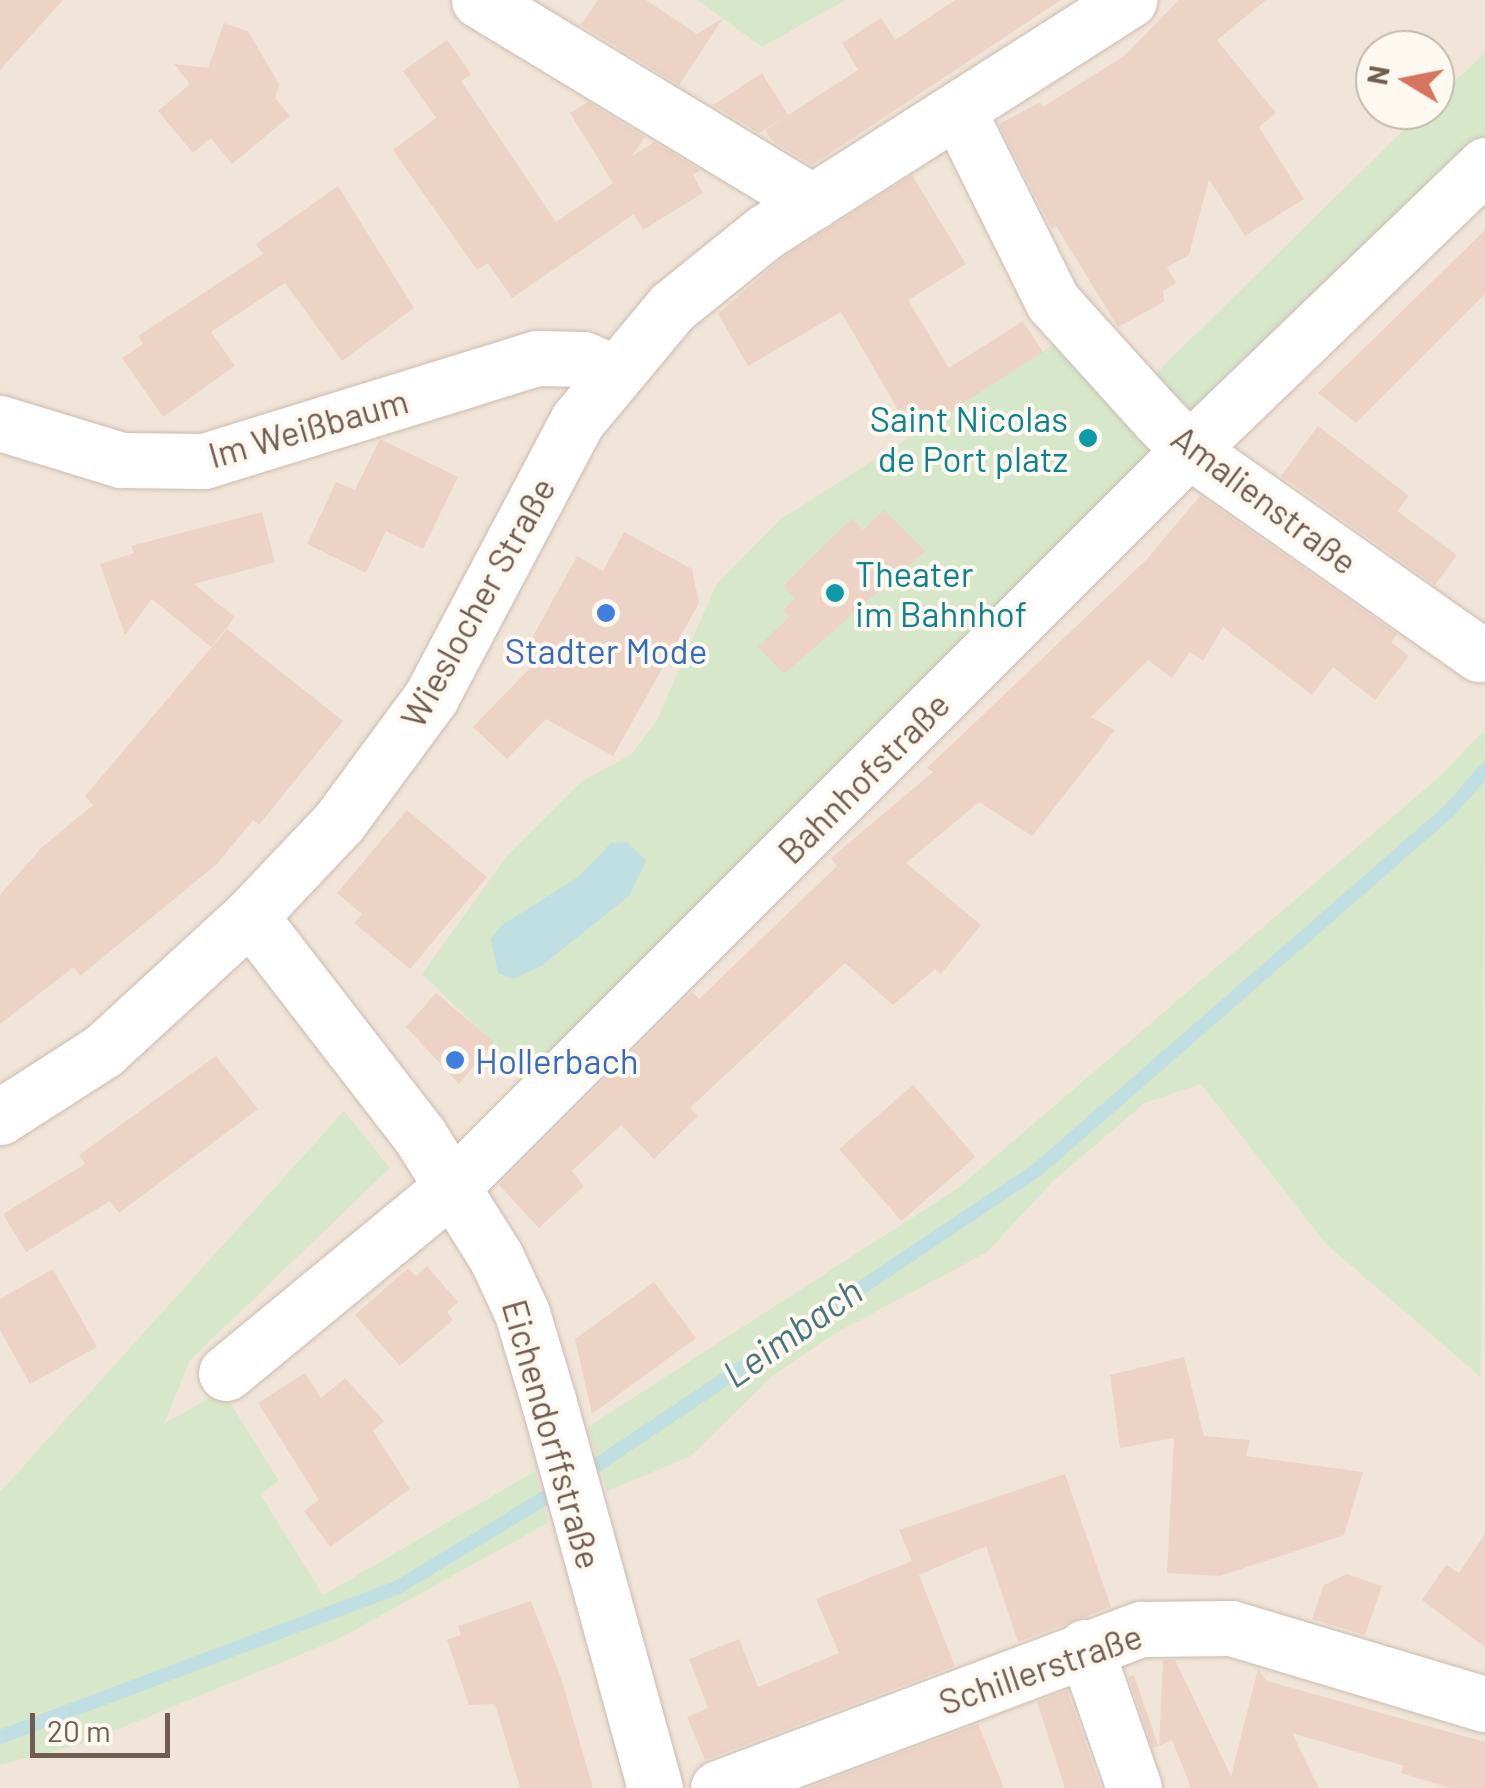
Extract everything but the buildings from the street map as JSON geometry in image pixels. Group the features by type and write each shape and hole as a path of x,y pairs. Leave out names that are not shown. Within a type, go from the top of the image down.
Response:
{"street":[{"path":"479,0 813,202"},
{"name":"Wieslocher Straße","path":"0,1117 103,1051 250,916 338,822 431,696 577,421 672,306 764,232 1128,0"},
{"name":"Amalienstraße","path":"958,111 1053,302 1189,450 1479,654"},
{"name":"Bahnhofstraße","path":"226,1374 453,1186 1189,450 1485,165"},
{"name":"Im Weißbaum","path":"0,423 121,460 204,461 536,358 584,359 614,372"},
{"name":"Eichendorffstraße","path":"250,916 453,1186 522,1313 655,1788"},
{"name":"Schillerstraße","path":"718,1788 1085,1647 1142,1629 1231,1628 1485,1704"},
{"path":"1085,1647 1134,1788"}],"shaded area":[{"path":"0,0 697,0 762,47 846,0 1485,0 1485,1788 0,1788 0,1765 82,1744 339,1639 548,1523 535,1471 323,1595 0,1719"}],"green space":[{"path":"697,0 846,0 762,47"},
{"path":"1485,53 1485,165 547,1094 422,974 507,856 582,781 632,754 657,720 716,585 780,520 1078,329 1137,392 1404,130 1455,130 1455,81"},
{"path":"1485,730 1481,1377 1326,1244 1201,1084 1145,1103 1054,1180 987,1252 834,1334 771,1377 691,1456 607,1491 588,1427 958,1188 1439,777"},
{"path":"344,1111 390,1168 190,1360 164,1424 222,1390 279,1481 260,1494 323,1595 535,1471 548,1523 339,1639 82,1744 0,1765 0,1492"}],"water":[{"path":"627,842 646,861 629,896 543,965 513,979 498,973 491,939 502,925 578,877 611,843"}],"waterway":[{"name":"Leimbach","path":"582,1475 1037,1170 1449,811 1485,770"},
{"name":"Leimbach","path":"0,1737 397,1588 559,1489"}],"place":[{"name":"Saint Nicolas de Port platz","path":"1088,438"},
{"name":"Theater im Bahnhof","path":"835,593"},
{"name":"Stadter Mode","path":"606,613"},
{"name":"Hollerbach","path":"455,1060"}]}
